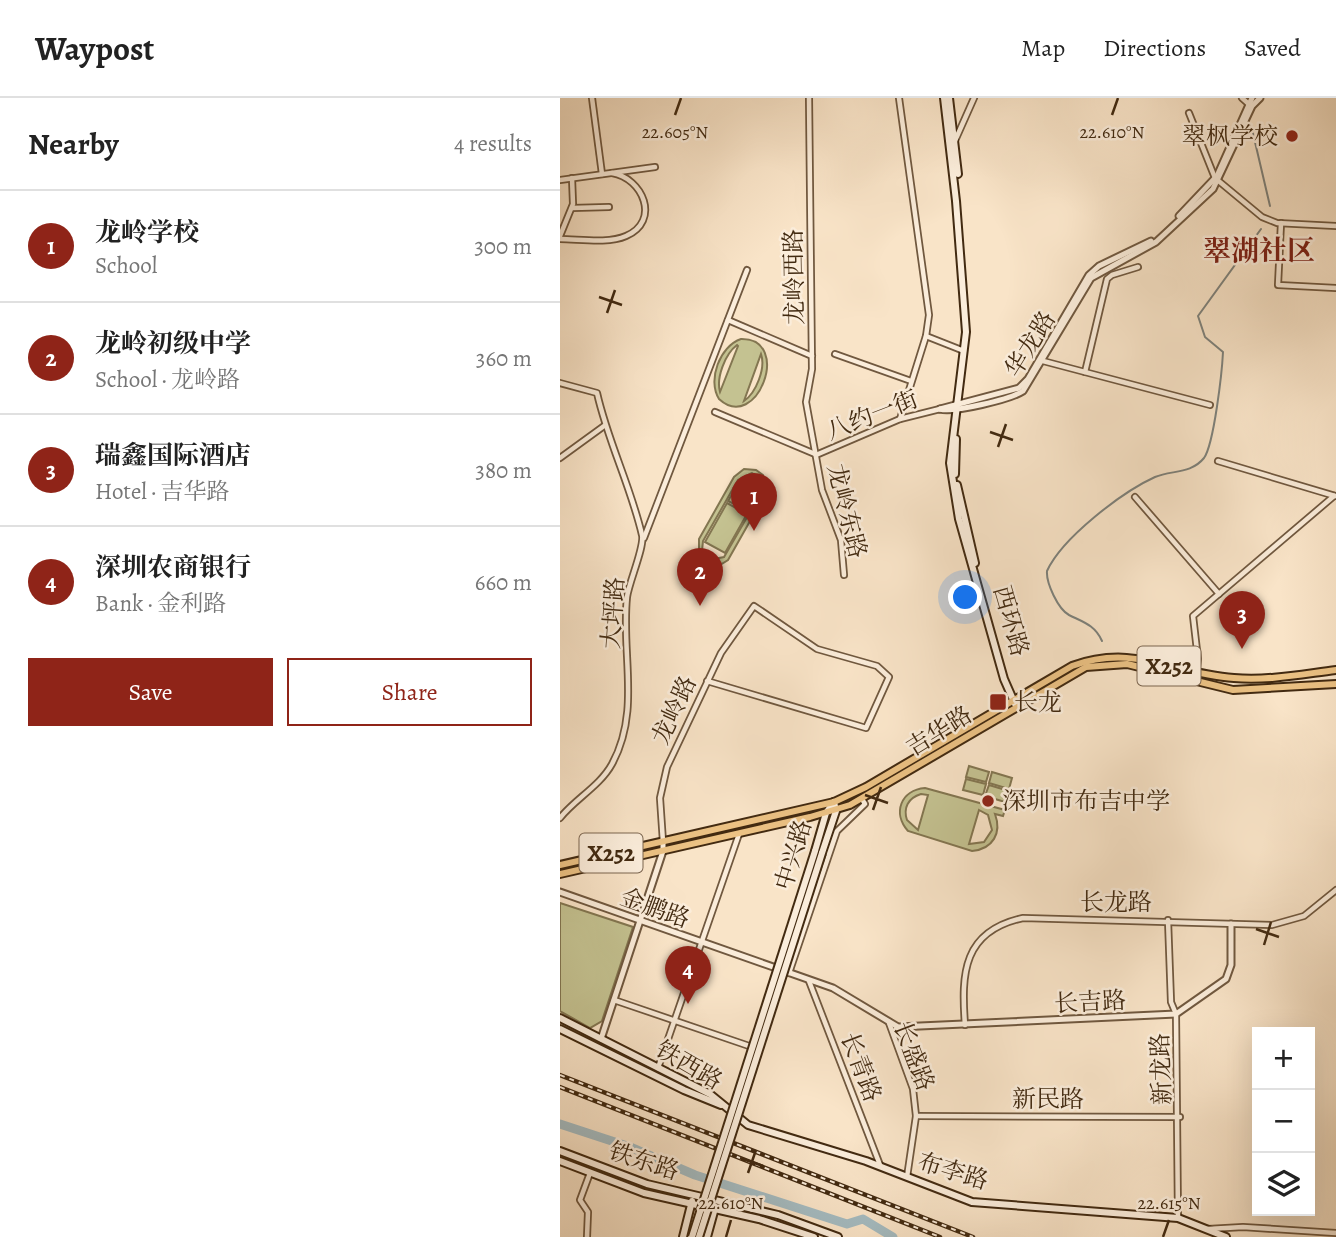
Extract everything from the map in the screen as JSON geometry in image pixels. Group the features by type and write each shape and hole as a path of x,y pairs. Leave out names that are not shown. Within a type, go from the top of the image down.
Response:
{"main road":[{"name":"西环路","path":"946,98 953,144 970,333 957,406"},
{"name":"西环路","path":"953,144 965,300 964,351 957,406 956,477 979,579 1015,701"},
{"name":"吉华路","path":"560,874 836,811 862,799 1072,666 1096,657 1136,657 1196,673 1265,678 1336,670"},
{"name":"吉华路","path":"560,865 834,802 866,787 1015,701 1071,674 1103,664 1127,664 1233,690 1336,684"},
{"name":"中兴路","path":"692,1237 818,852 836,811 834,802"},
{"name":"中兴路","path":"699,1237 818,852 826,813 834,802"},
{"name":"铁西路","path":"560,1018 710,1094 721,1105"},
{"name":"铁西路","path":"560,1029 644,1071 721,1105"},
{"path":"644,1071 648,1063"},
{"name":"布李路","path":"721,1105 753,1127 880,1166 971,1202 1178,1218 1226,1237"},
{"name":"铁东路","path":"560,1151 647,1184 778,1215 838,1237"},
{"name":"铁东路","path":"560,1161 644,1193 776,1224 814,1237"},
{"path":"683,1237 693,1196"},
{"path":"707,1237 717,1201"}],"street":[{"path":"592,98 602,174"},
{"name":"龙岭西路","path":"809,98 812,356 806,402 816,455"},
{"path":"900,98 929,315 926,336 900,419"},
{"path":"953,144 974,98"},
{"path":"1242,98 1250,105"},
{"name":"华龙路","path":"940,409 1018,394 1032,381 1091,278 1156,242 1217,179 1252,98"},
{"name":"华龙路","path":"1250,105 1260,98"},
{"path":"1189,113 1217,179 1262,217 1281,223 1336,226"},
{"path":"560,180 655,167"},
{"path":"572,178 572,208 560,238 619,238 638,227 645,210 642,192 628,178 612,173"},
{"name":"华龙路","path":"957,406 1019,388 1028,379 1089,275 1100,266 1154,239 1217,179"},
{"path":"572,208 609,207"},
{"path":"1281,223 1278,285 1336,288"},
{"path":"1085,372 1107,279 1138,267"},
{"name":"大坪路","path":"560,818 611,765 628,717 627,596 643,538 747,270"},
{"path":"728,320 812,356"},
{"path":"926,336 964,351"},
{"path":"835,354 911,381"},
{"path":"1043,360 1210,405"},
{"path":"560,383 597,393 604,426 622,464 630,503 643,538"},
{"name":"八约一街","path":"816,455 900,419 940,409"},
{"path":"715,412 816,455"},
{"path":"560,458 604,426"},
{"name":"龙岭东路","path":"816,455 822,490 841,540 845,575"},
{"path":"1218,461 1335,496"},
{"path":"1194,681 1198,659 1193,616 1335,496"},
{"path":"1135,497 1219,594"},
{"name":"龙岭路","path":"663,842 660,798 667,767 720,653 754,606 817,649 877,666 889,677 866,728 707,681"},
{"path":"734,1116 754,1048 834,839 848,818 865,804 862,799"},
{"path":"658,1069 739,834"},
{"path":"601,1039 663,851 663,842"},
{"name":"长龙路","path":"965,1025 963,976 970,955 990,931 1005,922 1023,918 1283,924 1304,916 1336,890"},
{"name":"金鹏路","path":"560,892 784,972"},
{"name":"新龙路","path":"1167,920 1171,1002 1177,1014 1180,1117 1178,1218"},
{"path":"1177,1014 1226,979 1231,965 1230,924"},
{"path":"734,1116 784,972"},
{"name":"长盛路","path":"784,972 833,988 889,1023 913,1089 916,1116 907,1177"},
{"name":"长青路","path":"809,981 880,1166"},
{"path":"614,1000 754,1048"},
{"name":"长吉路","path":"889,1023 898,1027 965,1025 1177,1014"},
{"name":"新民路","path":"916,1116 1180,1117"},
{"path":"587,1237 588,1212 580,1200 590,1173"},
{"path":"1204,1229 1243,1227 1336,1233"}],"shaded area":[{"path":"741,339 757,343 765,353 767,367 764,382 756,395 746,404 733,406 719,399 714,383 722,356","holes":["738,346 720,392 722,367","761,354 759,380 744,401"]},
{"path":"744,469 756,470 763,475 767,491 728,560 720,565 708,564 699,556 699,539 734,477","holes":["752,473 762,480 761,493 724,557 709,560 702,551 703,541 738,480"]},
{"path":"739,482 748,488 738,506 728,501"},
{"path":"750,489 759,494 749,512 740,507"},
{"path":"727,503 747,514 725,553 705,542"},
{"path":"969,766 989,772 986,782 966,777"},
{"path":"992,772 1012,778 1009,789 989,783"},
{"path":"966,779 986,784 983,795 963,790"},
{"path":"989,785 1009,791 1005,802 985,796"},
{"path":"925,788 1005,810 1003,816 995,814 997,828 994,839 985,847 972,851 908,831 903,824 900,810 905,798","holes":["921,794 928,795 918,830 907,820 906,811 910,801","979,810 988,815 992,830 984,842 969,844"]},
{"path":"560,903 633,927 602,1021 590,1028 560,1011"}],"waterway":[{"path":"1251,125 1270,206"},
{"path":"1102,641 1092,628 1069,615 1057,602 1047,571 1079,531 1126,493 1155,477 1193,467 1204,458 1214,424 1223,352 1205,337 1198,316 1261,229"},
{"path":"560,1124 630,1147 695,1175 847,1224 863,1219 893,1237"}],"railway":[{"path":"560,1075 973,1237"},
{"path":"560,1087 940,1237"}],"place":[{"name":"翠枫学校","path":"1292,136"},
{"name":"龙岭学校","path":"754,531"},
{"name":"龙岭初级中学","path":"700,606"},
{"name":"瑞鑫国际酒店","path":"1242,649"},
{"name":"长龙","path":"998,702"},
{"name":"深圳市布吉中学","path":"988,801"},
{"name":"深圳农商银行","path":"688,1004"}],"district":[{"name":"翠湖社区","path":"1259,250"}]}
